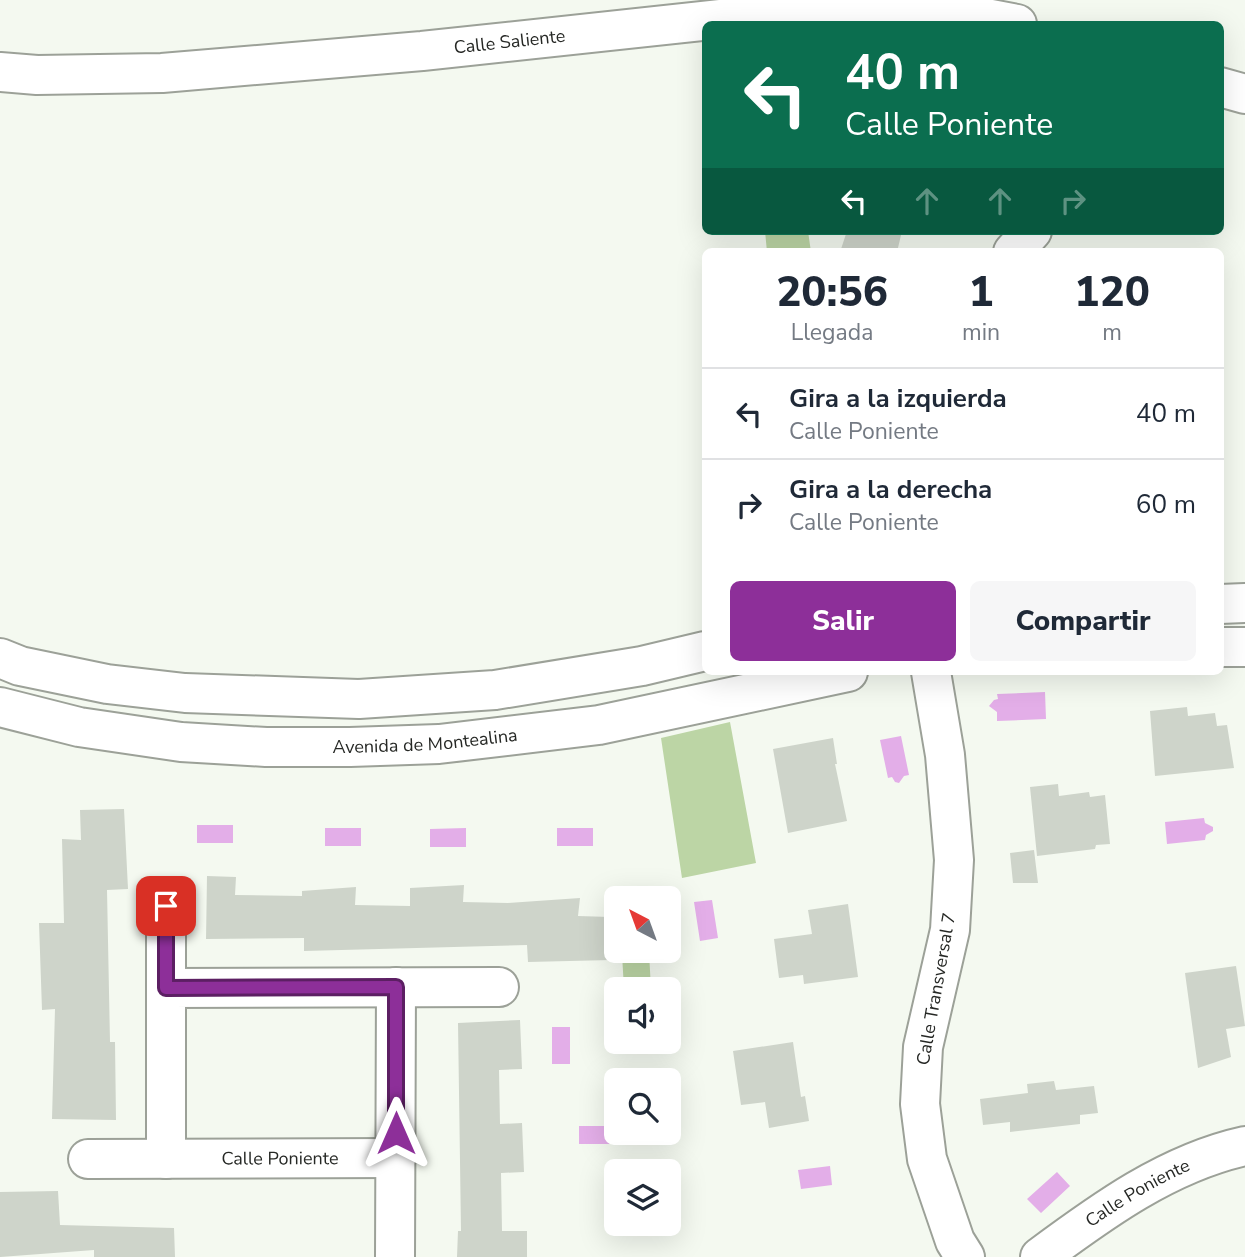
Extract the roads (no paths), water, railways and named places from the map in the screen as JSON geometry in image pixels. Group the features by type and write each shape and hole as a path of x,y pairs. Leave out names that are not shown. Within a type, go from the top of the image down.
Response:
{"street":[{"name":"Calle Saliente","path":"0,72 37,75 162,73 422,51 748,16 841,9 939,9 1001,21"},
{"path":"1224,88 1245,94"},
{"path":"1224,604 1245,603"},
{"path":"1224,647 1245,647"},
{"path":"0,658 20,666 107,684 185,693 359,699 495,690 642,666 702,652"},
{"name":"Avenida de Montealina","path":"0,707 79,727 181,742 266,747 439,744 599,725 834,675"},
{"name":"Calle Transversal 7","path":"932,675 945,755 954,860 950,930 923,1047 920,1104 927,1159 955,1241 965,1257"},
{"path":"166,906 166,1158"},
{"path":"396,987 396,1257"},
{"path":"166,988 499,987"},
{"name":"Calle Poniente","path":"1040,1257 1105,1208 1162,1177 1221,1151 1245,1146"},
{"name":"Calle Poniente","path":"88,1159 396,1158"}]}
